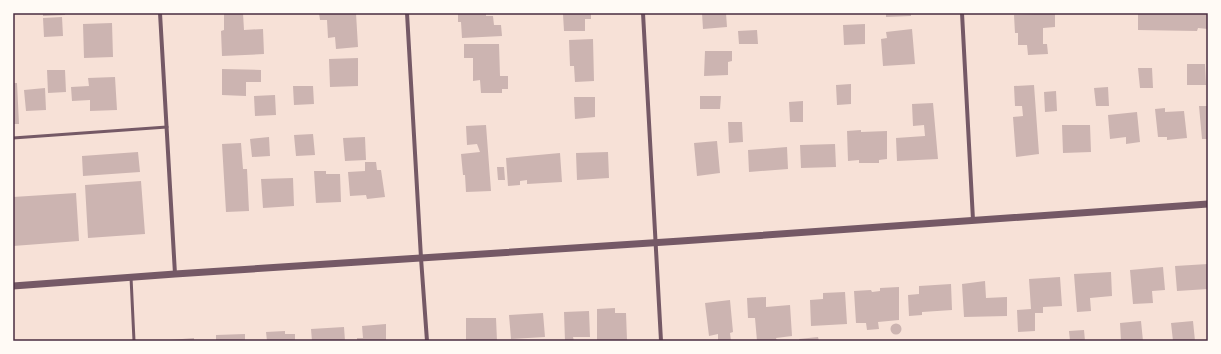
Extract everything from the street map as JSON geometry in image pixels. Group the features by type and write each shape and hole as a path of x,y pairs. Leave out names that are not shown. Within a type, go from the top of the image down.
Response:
{"street":[{"path":"160,13 175,274"},
{"path":"407,13 427,341"},
{"path":"643,13 661,341"},
{"path":"962,13 973,220"},
{"path":"13,286 1208,204"}],"lane":[{"path":"13,138 167,127"},
{"path":"131,277 134,341"}],"building":[{"path":"43,13 65,13 65,15 43,16"},
{"path":"224,13 243,13 244,30 263,29 264,54 222,56 221,31 224,30"},
{"path":"319,13 356,13 358,47 336,49 335,37 328,38 327,20 320,20"},
{"path":"458,13 486,13 486,16 493,16 494,25 501,25 502,36 462,38 461,22 458,22"},
{"path":"591,13 591,19 585,19 585,31 564,31 563,14"},
{"path":"702,13 726,13 727,27 703,29"},
{"path":"886,13 911,13 911,16 886,17"},
{"path":"1055,13 1055,27 1043,28 1043,44 1047,44 1048,54 1028,55 1027,45 1018,45 1018,33 1015,33 1014,15"},
{"path":"1138,13 1208,13 1208,29 1198,28 1197,31 1138,30"},
{"path":"62,17 63,36 44,37 43,18"},
{"path":"112,23 113,57 84,58 83,24"},
{"path":"865,24 865,44 844,45 843,25"},
{"path":"912,29 915,64 883,66 881,39 887,38 886,32"},
{"path":"757,30 758,44 739,44 738,31"},
{"path":"593,39 594,81 575,82 574,66 570,66 569,40"},
{"path":"464,44 499,44 500,76 508,76 508,89 502,89 502,93 481,93 480,80 473,81 473,58 464,58"},
{"path":"705,51 732,51 732,61 728,62 728,75 704,76"},
{"path":"358,58 358,86 330,87 329,59"},
{"path":"1187,64 1205,64 1206,85 1187,85"},
{"path":"1138,68 1152,68 1153,88 1140,88"},
{"path":"222,69 261,70 261,82 246,82 246,96 222,95"},
{"path":"47,70 65,70 66,92 48,93"},
{"path":"115,77 117,110 90,111 90,100 72,101 71,87 89,86 88,78"},
{"path":"13,83 17,83 19,124 13,124"},
{"path":"851,84 851,104 837,105 836,85"},
{"path":"1034,85 1039,154 1016,157 1013,117 1023,116 1022,106 1015,106 1014,86"},
{"path":"293,86 313,86 314,104 294,105"},
{"path":"1108,87 1109,106 1096,106 1094,88"},
{"path":"45,88 46,110 26,111 24,90"},
{"path":"1056,91 1057,111 1045,112 1044,92"},
{"path":"275,95 276,115 255,116 254,96"},
{"path":"700,96 721,96 720,109 700,109"},
{"path":"574,97 595,97 595,117 575,119"},
{"path":"803,101 803,122 790,122 789,102"},
{"path":"933,103 938,159 897,161 896,138 925,136 924,125 913,126 912,104"},
{"path":"1199,106 1208,106 1208,139 1202,139"},
{"path":"1165,108 1165,112 1184,111 1187,138 1167,140 1167,137 1158,137 1155,109"},
{"path":"1137,112 1140,142 1126,144 1126,137 1110,139 1108,115"},
{"path":"728,122 742,122 743,142 729,143"},
{"path":"486,125 491,191 466,192 465,175 463,175 461,154 480,152 477,144 467,145 466,126"},
{"path":"1062,125 1090,125 1091,152 1063,153"},
{"path":"861,130 861,132 887,131 887,159 879,160 879,163 859,163 859,160 848,161 847,131"},
{"path":"313,134 315,155 296,156 294,135"},
{"path":"269,137 270,156 252,157 250,139"},
{"path":"365,137 366,160 345,161 343,138"},
{"path":"717,141 720,173 697,176 694,143"},
{"path":"241,143 243,169 247,169 249,211 226,212 222,144"},
{"path":"835,144 836,167 801,168 800,145"},
{"path":"787,147 788,169 749,172 748,150"},
{"path":"138,152 140,172 83,176 82,156"},
{"path":"608,152 609,178 577,180 576,153"},
{"path":"560,153 562,182 527,184 527,180 520,181 520,185 508,186 506,158"},
{"path":"365,162 376,162 377,170 381,170 385,197 367,199 366,195 350,196 348,172 365,171"},
{"path":"497,167 504,167 505,180 498,180"},
{"path":"314,171 326,171 326,174 340,174 341,202 316,203"},
{"path":"293,178 294,206 263,208 261,179"},
{"path":"141,181 145,234 88,238 85,185"},
{"path":"76,193 79,241 13,246 13,197"},
{"path":"1208,264 1208,289 1177,291 1175,266"},
{"path":"1163,267 1165,290 1152,291 1153,303 1133,304 1130,270"},
{"path":"1111,272 1112,296 1090,298 1091,311 1077,312 1074,274"},
{"path":"1060,277 1062,306 1043,307 1043,313 1035,313 1035,331 1018,332 1017,310 1031,309 1029,279"},
{"path":"985,281 986,298 1007,297 1007,316 964,317 962,284"},
{"path":"951,284 952,310 922,312 922,315 909,316 908,295 919,294 919,286"},
{"path":"899,287 899,320 878,322 879,329 867,330 866,323 856,323 854,291 871,290 872,292 880,291 880,288"},
{"path":"845,292 847,324 811,326 810,300 823,299 823,293"},
{"path":"766,297 766,307 790,305 792,336 776,338 777,341 757,341 755,318 748,318 747,298"},
{"path":"730,300 733,332 730,333 731,341 718,341 718,334 709,336 705,303"},
{"path":"615,308 615,313 626,313 627,340 597,341 597,309"},
{"path":"589,311 590,337 573,337 574,341 565,341 564,312"},
{"path":"543,313 545,337 511,339 509,315"},
{"path":"466,318 496,318 497,341 466,341"},
{"path":"1141,321 1143,341 1121,341 1120,323"},
{"path":"1193,321 1195,341 1173,341 1171,323"},
{"path":"386,324 386,341 357,341 357,338 363,338 362,326"},
{"path":"894,324 898,324 900,325 900,333 894,334 891,331 891,327"},
{"path":"344,327 345,341 312,341 311,329"},
{"path":"1084,330 1085,341 1070,341 1069,331"},
{"path":"285,331 285,334 295,334 295,341 267,341 266,332"},
{"path":"245,334 245,341 216,341 216,335"},
{"path":"818,337 819,341 799,341 799,339"},
{"path":"194,338 194,341 170,341 170,340"}]}
